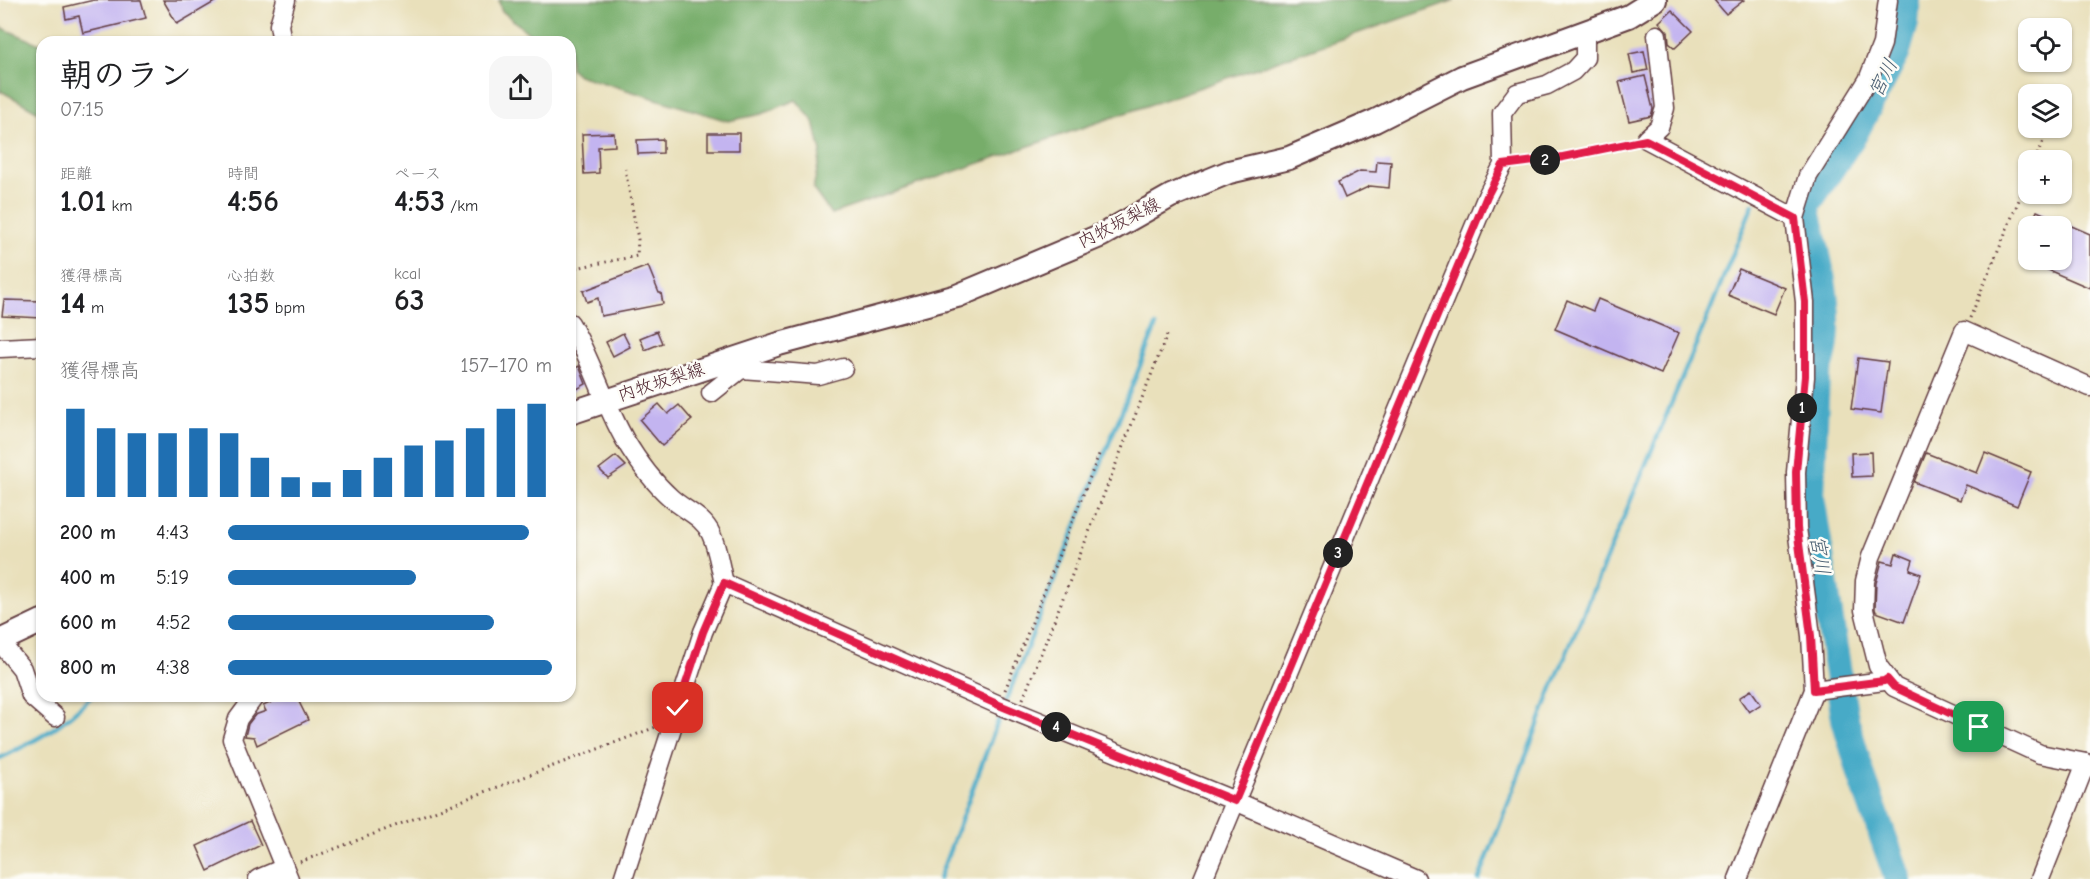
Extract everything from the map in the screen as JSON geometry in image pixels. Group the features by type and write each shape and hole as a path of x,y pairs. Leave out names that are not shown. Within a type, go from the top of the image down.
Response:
{"main road":[{"name":"内牧坂梨線","path":"576,411 604,400 740,363 957,296 1102,235 1181,192 1229,172 1289,158 1375,122 1462,77 1629,16 1655,0"},
{"path":"0,642 36,624"}],"street":[{"path":"281,36 279,25 286,0"},
{"path":"1738,879 1817,689 1797,528 1796,472 1805,376 1805,302 1795,218 1808,176 1868,80 1882,44 1888,0"},
{"path":"1203,879 1478,218 1503,165 1502,113 1517,93 1547,85 1573,71 1585,58 1586,32"},
{"path":"1658,35 1665,108 1659,127 1646,140 1795,218"},
{"path":"2040,879 2088,766 2040,754 1919,700 1885,680 1878,666 1864,610 1865,581 1871,557 1964,331 2090,387"},
{"path":"576,332 582,342 604,400 626,440 645,468 671,498 698,516 711,534 724,583 703,632 623,879"},
{"path":"0,348 36,346"},
{"path":"711,393 740,363 818,375 843,368"},
{"path":"724,583 999,705 1235,801 1416,879"},
{"path":"0,642 22,669 31,696 36,700"},
{"path":"1817,689 1885,680"},
{"path":"38,702 55,717"},
{"path":"249,702 238,719 232,739 287,874 258,879"}],"path":[{"path":"1503,165 1558,158 1646,140"},
{"path":"576,268 637,256 638,239 626,170"},
{"path":"1964,331 2018,202"},
{"path":"1018,712 1167,335"},
{"path":"999,705 1100,452"},
{"path":"287,874 674,720"}],"green space":[{"path":"499,0 1455,0 831,214 813,189 821,152 814,122 796,100 762,114 728,121 578,75 576,73 576,36 532,36 501,10"},
{"path":"0,27 36,42 36,111 1,91 0,93"}],"building":[{"path":"94,0 141,0 146,18 83,33 79,16 66,19 64,7"},
{"path":"163,0 218,0 177,24"},
{"path":"1714,0 1744,0 1726,14"},
{"path":"1672,10 1693,31 1675,48 1669,43 1668,32 1659,22"},
{"path":"1644,51 1648,70 1633,73 1629,54"},
{"path":"1645,76 1653,109 1651,116 1629,121 1619,82"},
{"path":"614,133 615,146 598,147 599,173 584,174 582,134"},
{"path":"708,133 739,133 739,150 708,150"},
{"path":"663,139 663,153 638,154 637,140"},
{"path":"1377,161 1391,162 1389,188 1370,186 1345,198 1338,182 1360,171 1376,172"},
{"path":"2037,211 2049,216 2035,216"},
{"path":"2072,226 2090,234 2090,288 2048,270 2072,270"},
{"path":"648,266 659,293 661,293 663,304 601,316 598,298 587,302 583,291"},
{"path":"1739,269 1785,288 1774,314 1728,295"},
{"path":"1598,299 1679,333 1661,374 1555,329 1567,300 1593,311"},
{"path":"4,300 36,301 36,318 2,316"},
{"path":"657,331 662,343 645,350 640,338"},
{"path":"623,333 630,347 613,356 606,342"},
{"path":"1858,358 1888,362 1881,413 1851,409"},
{"path":"579,366 586,384 576,390 576,368"},
{"path":"659,404 668,414 679,405 692,420 662,446 640,420"},
{"path":"1871,452 1872,476 1852,477 1851,453"},
{"path":"1926,453 1977,473 1985,453 2031,472 2017,506 1966,485 1960,500 1914,482"},
{"path":"616,456 626,466 608,478 599,469"},
{"path":"1896,553 1913,560 1910,570 1921,574 1904,622 1876,612 1875,609 1876,583 1882,561 1893,564"},
{"path":"1751,690 1761,704 1749,712 1739,698"},
{"path":"272,702 299,702 308,720 257,745 254,737 245,736 248,724 255,715 266,711 263,706"},
{"path":"250,821 261,845 208,871 197,846"}],"waterway":[{"name":"宮川","path":"1898,879 1862,777 1845,719 1811,496 1816,375 1823,356 1826,314 1820,269 1806,206 1854,134 1896,54 1905,23 1907,0"},
{"path":"1479,879 1552,688 1753,204"},
{"path":"1005,703 1156,326"},
{"path":"0,758 49,732 85,702"},
{"path":"939,879 1002,710"}],"route":[{"path":"678,708 703,632 724,583 999,705 1235,801 1487,196 1503,165 1558,158 1646,140 1795,218 1805,302 1805,376 1796,472 1797,528 1811,636 1814,690 1887,679 1894,687 1979,727"}]}
